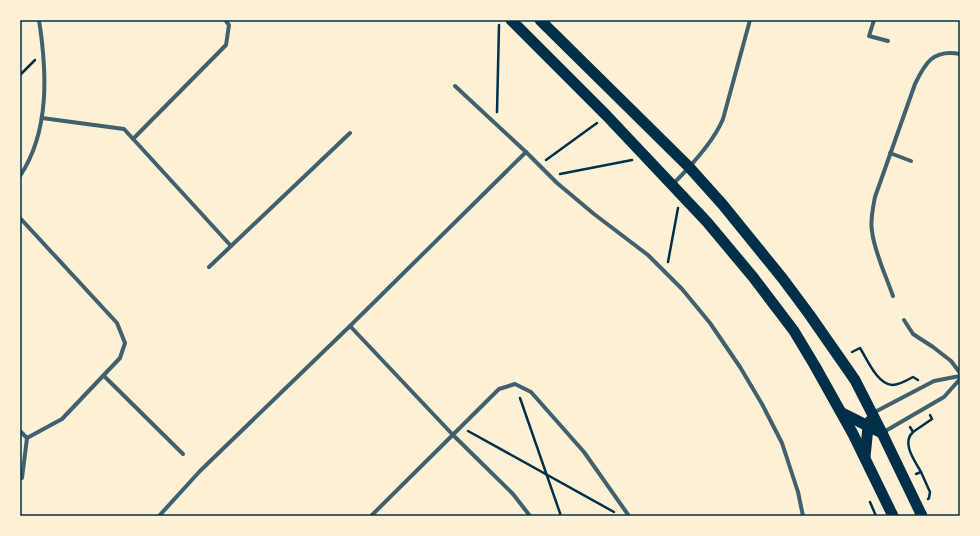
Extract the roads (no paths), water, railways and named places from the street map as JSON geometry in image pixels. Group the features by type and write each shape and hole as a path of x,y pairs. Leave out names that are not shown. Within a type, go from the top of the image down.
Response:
{"highway":[{"path":"511,20 646,157 707,222 753,276 794,331 842,413 893,516"},
{"path":"546,22 689,167 723,205 783,279 855,380 922,516"},
{"path":"842,413 882,433"},
{"path":"865,457 868,427 872,413"}],"street":[{"path":"20,176 26,168 38,138 42,118 44,82 43,51 39,20"},
{"path":"133,139 226,45 229,25 225,20"},
{"path":"672,185 689,167 720,128 750,20"},
{"path":"874,20 869,36 888,41"},
{"path":"893,296 878,255 872,231 872,213 875,197 915,84 923,67 935,56 951,52 960,54"},
{"path":"455,86 550,176 594,214 648,255 682,289 710,323 740,367 782,442 804,516"},
{"path":"42,118 124,129 231,246"},
{"path":"209,267 350,133"},
{"path":"159,516 200,470 350,326 526,152"},
{"path":"890,153 911,161"},
{"path":"20,218 117,323 125,343 120,358 62,419 27,438"},
{"path":"904,320 913,334 951,361 960,373"},
{"path":"350,326 454,435 513,494 530,516"},
{"path":"104,376 183,454"},
{"path":"872,413 934,381 960,378"},
{"path":"882,433 944,397 960,378"},
{"path":"371,516 499,389 515,384 531,392 584,452 629,516"},
{"path":"20,431 27,438"},
{"path":"22,478 27,438"}]}
